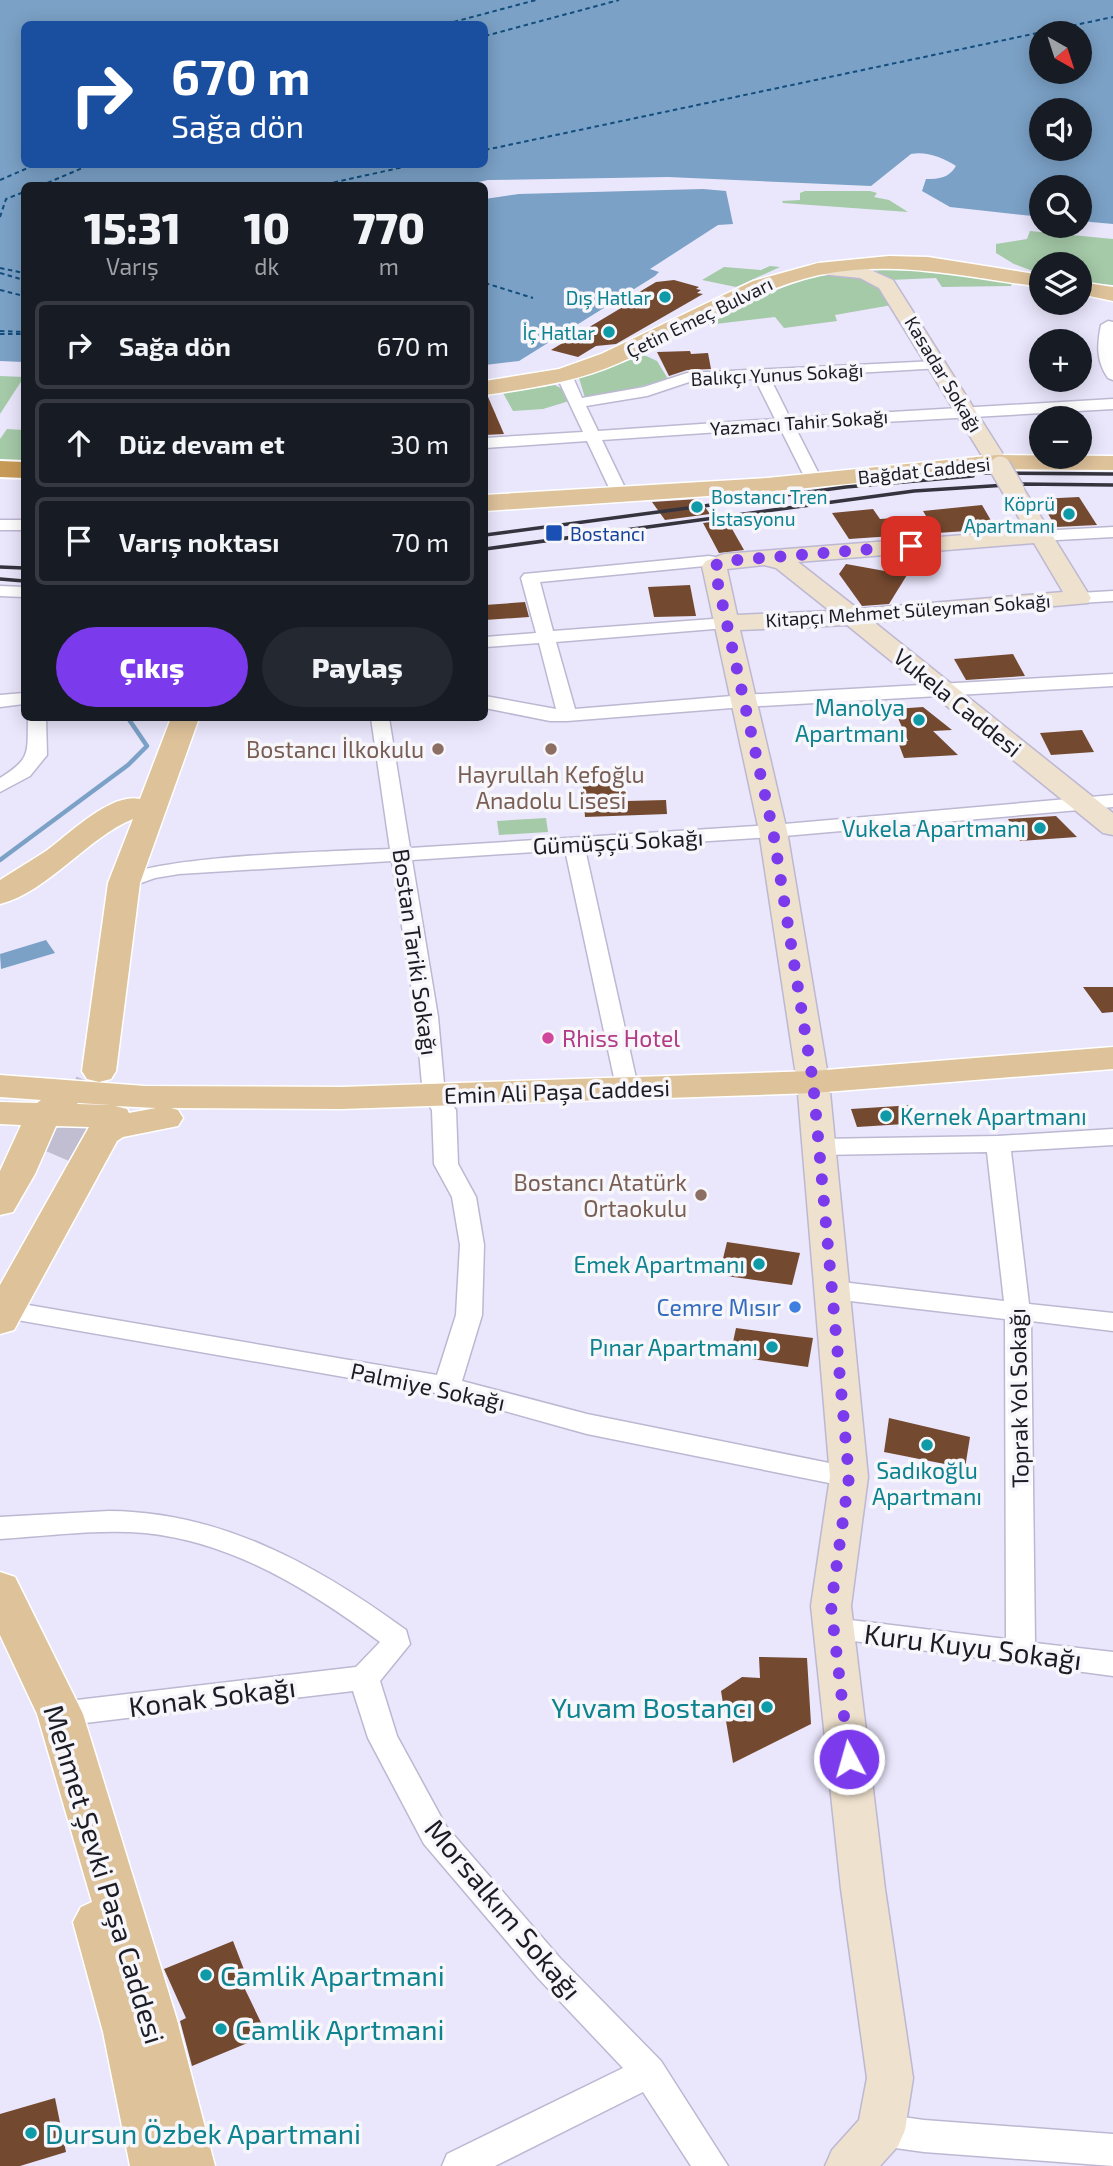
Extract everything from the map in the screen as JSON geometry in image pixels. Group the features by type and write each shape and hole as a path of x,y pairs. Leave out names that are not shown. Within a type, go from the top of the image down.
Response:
{"highway":[{"path":"0,469 21,470"},
{"path":"0,478 21,478"}],"main road":[{"name":"Çetin Emeç Bulvarı","path":"488,388 564,375 631,351 761,286 818,269 889,262 928,263 1029,279"},
{"name":"Kasadar Sokağı","path":"818,269 862,272 876,276 886,284 905,310 1039,536 1079,598"},
{"path":"1092,290 1113,294"},
{"name":"Bağdat Caddesi","path":"488,503 999,465 1113,463"},
{"path":"849,2166 881,2130 890,2078 863,1889 831,1606 849,1477 834,1290 814,1088 773,831 714,566 724,561 1039,536"},
{"name":"Vukela Caddesi","path":"766,558 784,563 1113,827"},
{"name":"Kitapçı Mehmet Süleyman Sokağı","path":"726,623 852,617 1079,598"},
{"path":"8,1189 43,1116 90,1082 111,976 124,883 184,721"},
{"path":"0,894 56,858 110,817 134,807 149,812"},
{"path":"2,1315 76,1158 112,1128 155,1108 126,1083 121,1074 120,1016 111,976"},
{"name":"Emin Ali Paşa Caddesi","path":"439,1103 627,1087 814,1088 1113,1058"},
{"name":"Emin Ali Paşa Caddesi","path":"0,1112 43,1116 155,1108 439,1103 814,1088 1113,1069"},
{"name":"Emin Ali Paşa Caddesi","path":"0,1086 90,1082 155,1108"},
{"path":"0,1130 12,1148 8,1189"},
{"path":"0,1272 86,1141 68,1133 46,1138 8,1189"},
{"name":"Mehmet Şevki Paşa Caddesi","path":"0,1589 60,1714 152,2020 188,2166"},
{"name":"Mehmet Şevki Paşa Caddesi","path":"0,1646 37,1720 70,1816 128,2032 157,2166"}],"street":[{"path":"1108,325 1106,366 1113,375"},
{"name":"Balıkçı Yunus Sokağı","path":"579,403 647,391 687,378 936,365"},
{"path":"760,374 814,480"},
{"path":"564,375 620,495"},
{"name":"Yazmacı Tahir Sokağı","path":"488,443 1113,404"},
{"path":"0,525 21,525"},
{"path":"1039,536 1113,532"},
{"path":"567,715 530,578 709,561"},
{"path":"0,591 21,592"},
{"path":"1079,598 1113,596"},
{"name":"Kitapçı Mehmet Süleyman Sokağı","path":"488,642 726,623"},
{"path":"488,703 550,715 567,715 744,701 1113,680"},
{"path":"0,701 21,699"},
{"path":"0,786 23,772 37,755 37,721"},
{"name":"Bostan Tariki Sokağı","path":"381,721 403,852 446,1164 464,1197 472,1245 469,1315 447,1386"},
{"name":"Gümüşçü Sokağı","path":"124,883 151,872 179,867 773,831 1113,801"},
{"path":"574,844 627,1087"},
{"path":"819,1147 998,1144 1113,1137"},
{"name":"Toprak Yol Sokağı","path":"998,1144 1018,1313 1021,1652"},
{"path":"834,1290 1113,1322"},
{"name":"Palmiye Sokağı","path":"2,1315 447,1386 587,1424 849,1477"},
{"path":"0,1528 146,1523 212,1536 255,1552 342,1598 396,1638 396,1644 364,1678"},
{"name":"Kuru Kuyu Sokağı","path":"834,1629 1113,1664"},
{"name":"Konak Sokağı","path":"60,1714 364,1678"},
{"name":"Morsalkım Sokağı","path":"364,1678 383,1738 435,1835 549,1969 649,2072 711,2166"},
{"path":"459,2166 649,2072"},
{"path":"881,2130 923,2136 1113,2150"}],"green space":[{"path":"870,191 877,193 874,197 889,200 908,212 782,201 800,200 800,193"},
{"path":"1029,234 1029,238 1113,239 1113,285 1092,284 1092,252 1029,252 1029,270 996,253 996,244 1027,239"},
{"path":"770,266 780,267 736,287 702,280 724,267 761,270"},
{"path":"875,270 941,271 1012,283 1011,286 942,287 936,278 889,280"},
{"path":"827,273 872,278 892,305 835,315 837,321 784,328 775,317 707,325 780,289"},
{"path":"644,355 657,361 668,379 608,395 585,398 579,378"},
{"path":"0,376 21,377 21,382 0,414"},
{"path":"555,385 566,391 569,401 543,409 513,411 503,393"},
{"path":"7,429 21,430 21,461 0,460 0,439"},
{"path":"546,818 548,832 499,835 497,821"}],"water":[{"path":"0,0 1113,0 1113,224 1092,222 1092,175 1029,175 1029,216 950,207 922,191 926,179 943,177 956,166 923,153 911,154 871,186 668,177 479,182 21,182 21,362 0,361"},
{"path":"703,189 726,191 733,224 718,225 650,269 659,272 655,276 519,361 488,365 488,199 519,194"},
{"path":"46,940 55,953 1,969 0,954"}],"building":[{"path":"674,280 699,287 696,289 701,290 697,293 703,294 616,344 596,346 578,357 551,350 631,302 626,300 656,282"},
{"path":"690,351 691,354 708,353 711,369 687,370 669,376 657,352"},
{"path":"488,397 504,434 488,435"},
{"name":"Köprü Apartmanı","path":"1079,497 1097,525 1056,527 1039,499"},
{"path":"699,499 710,514 665,520 652,502"},
{"path":"982,505 996,529 849,539 832,513 873,509 880,519 926,516 923,511"},
{"path":"727,520 744,550 719,553 703,523"},
{"path":"846,564 907,575 889,604 862,606 839,574"},
{"path":"690,585 696,616 654,617 648,587"},
{"path":"525,602 529,617 488,620 488,605"},
{"path":"1013,654 1025,676 966,680 954,659"},
{"path":"923,707 952,730 933,731 958,755 904,758 898,742 908,741 894,709"},
{"path":"1082,730 1094,752 1051,755 1040,733"},
{"name":"Hayrullah Kefoğlu Anadolu Lisesi","path":"582,773 624,773 627,801 666,800 667,814 585,817"},
{"name":"Vukela Apartmanı","path":"1056,816 1077,837 1020,841 1008,819"},
{"path":"1083,987 1113,987 1113,1012 1102,1013"},
{"name":"Kernek Apartmanı","path":"914,1105 920,1123 857,1127 851,1109"},
{"name":"Emek Apartmanı","path":"727,1242 800,1253 792,1285 719,1275"},
{"name":"Pınar Apartmanı","path":"736,1328 813,1338 808,1367 730,1356"},
{"name":"Sadıkoğlu Apartmanı","path":"889,1418 970,1437 965,1468 884,1452"},
{"name":"Yuvam Bostancı","path":"759,1657 807,1658 811,1724 733,1763 721,1691 742,1677 760,1678"},
{"path":"233,1941 248,1980 242,1983 267,2035 192,2066 180,2021 186,2018 164,1969"},
{"name":"Dursun Özbek Apartmani","path":"55,2098 66,2152 20,2166 0,2166 0,2114"}],"waterway":[{"path":"0,860 128,765 147,746 130,721"}],"ferry route":[{"path":"457,21 536,0"},
{"path":"488,35 619,0"},
{"path":"488,149 1113,17"},
{"path":"0,180 28,168"},
{"path":"49,182 83,168"},
{"path":"336,182 399,168"},
{"path":"0,217 6,199 21,193"},
{"path":"0,268 21,272"},
{"path":"0,273 21,279"},
{"path":"488,284 533,298"},
{"path":"0,290 21,295"},
{"path":"0,331 21,332"},
{"path":"0,334 21,334"}],"tunnel":[{"path":"62,1158 94,1084"}],"railway":[{"path":"963,473 1113,474"},
{"path":"488,535 846,487 973,476"},
{"path":"488,549 914,491 1020,484 1113,485"},
{"path":"0,567 21,568"},
{"path":"0,579 21,581"}],"place":[{"name":"Dış Hatlar","path":"665,297"},
{"name":"İç Hatlar","path":"609,332"},
{"name":"Bostancı Tren İstasyonu","path":"697,507"},
{"name":"Köprü Apartmanı","path":"1069,514"},
{"name":"Bostancı","path":"554,533"},
{"name":"Manolya Apartmanı","path":"919,720"},
{"name":"Bostancı İlkokulu","path":"438,749"},
{"name":"Hayrullah Kefoğlu Anadolu Lisesi","path":"551,749"},
{"name":"Vukela Apartmanı","path":"1040,828"},
{"name":"Rhiss Hotel","path":"548,1038"},
{"name":"Kernek Apartmanı","path":"886,1116"},
{"name":"Bostancı Atatürk Ortaokulu","path":"701,1195"},
{"name":"Emek Apartmanı","path":"759,1264"},
{"name":"Cemre Mısır","path":"795,1307"},
{"name":"Pınar Apartmanı","path":"772,1347"},
{"name":"Sadıkoğlu Apartmanı","path":"927,1445"},
{"name":"Yuvam Bostancı","path":"767,1707"},
{"name":"Camlik Apartmani","path":"206,1975"},
{"name":"Camlik Aprtmani","path":"221,2029"},
{"name":"Dursun Özbek Apartmani","path":"31,2133"}],"route":[{"path":"849,1759 831,1606 849,1477 813,1082 773,831 714,566 724,561 911,546"}]}
